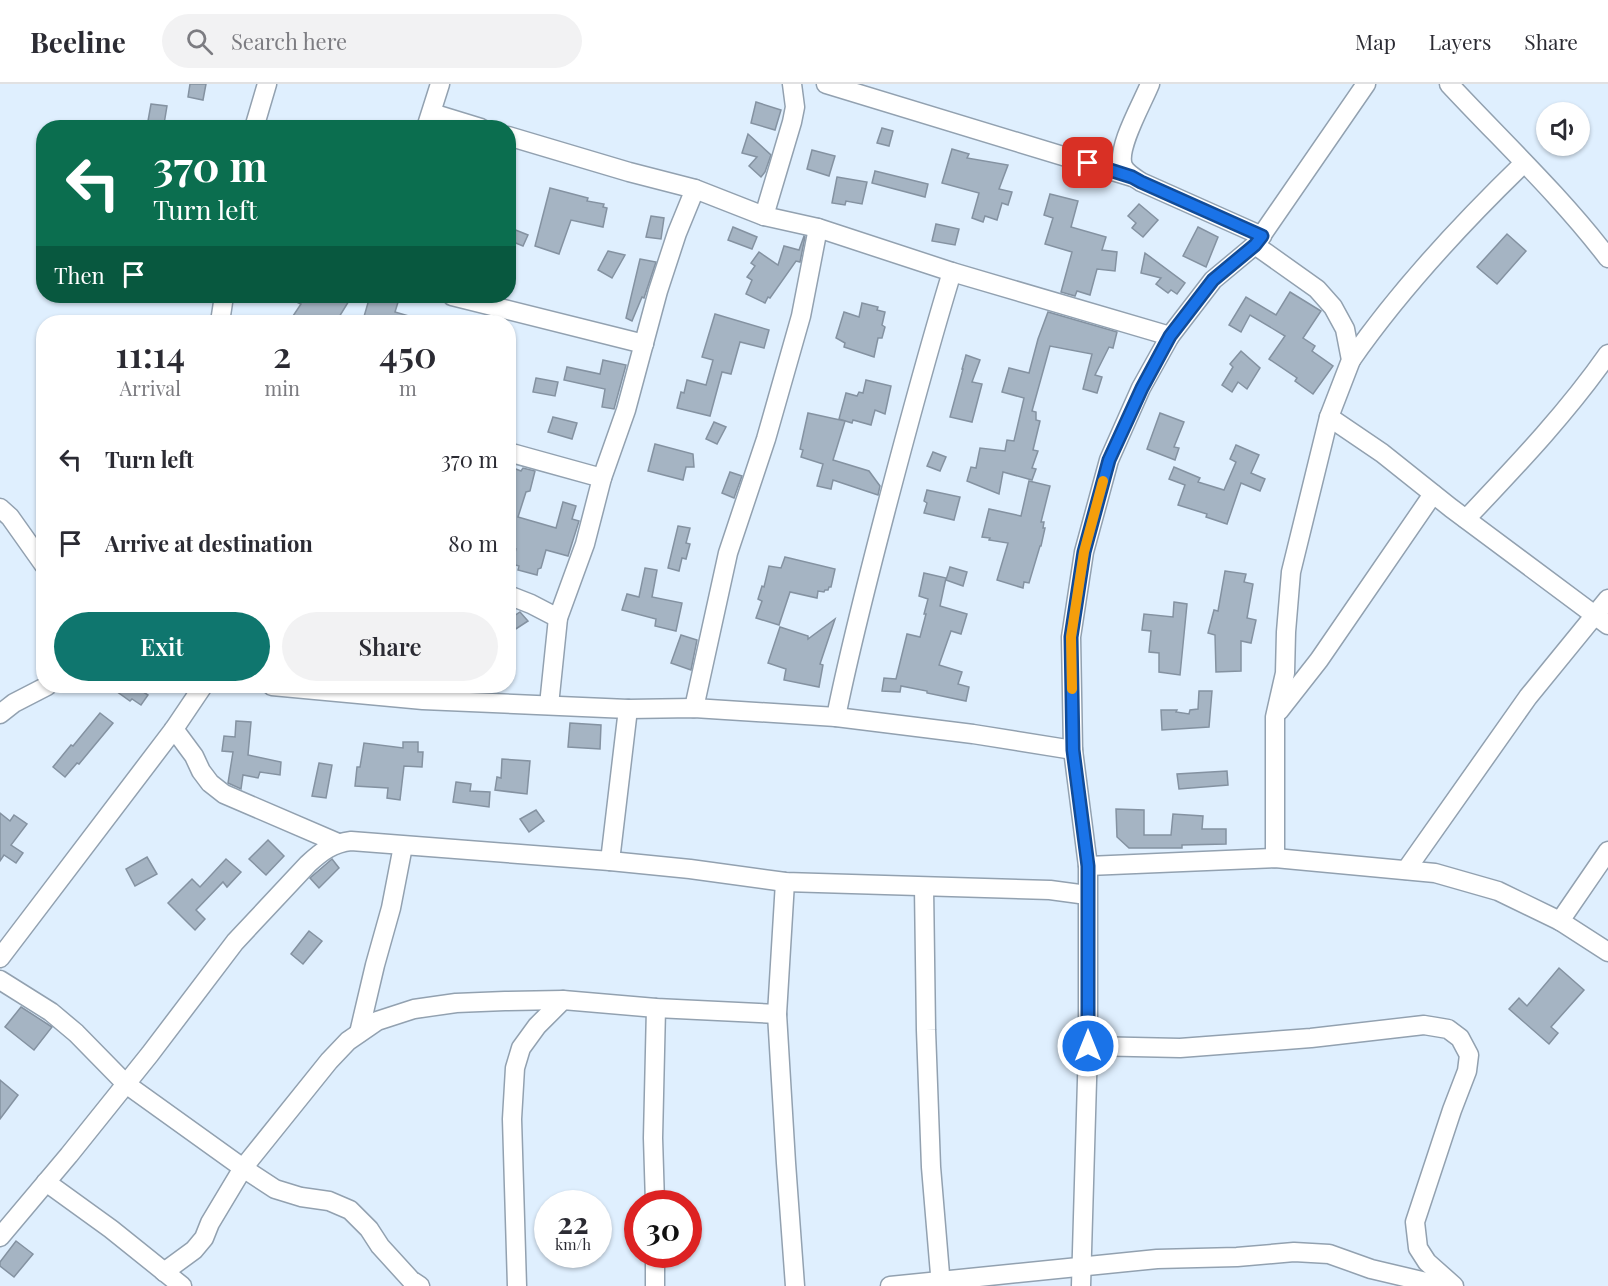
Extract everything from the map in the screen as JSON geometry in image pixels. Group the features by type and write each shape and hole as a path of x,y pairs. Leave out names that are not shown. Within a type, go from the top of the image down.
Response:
{"street":[{"path":"256,120 267,84"},
{"path":"429,120 440,84"},
{"path":"764,216 792,122 795,107 792,84"},
{"path":"826,84 1132,177 1258,241 1317,289 1333,307 1345,329 1351,360"},
{"path":"1132,177 1123,165 1123,145 1150,84"},
{"path":"1081,1286 1088,1046 1088,866 1073,750 1071,637 1084,552 1109,460 1142,388 1170,336 1213,280 1258,241 1366,84"},
{"path":"1449,84 1544,182 1608,258"},
{"path":"516,138 695,189 764,216 818,228 952,272 1170,336"},
{"path":"1275,858 1275,717 1285,673 1291,572 1329,417 1351,360 1377,324 1487,198 1524,163"},
{"path":"549,705 558,618 585,543 602,478 626,410 664,272 695,189"},
{"path":"694,708 728,554 766,439 801,316 818,228"},
{"path":"836,717 846,668 899,460 952,272"},
{"path":"480,303 644,344"},
{"path":"1466,519 1532,450 1590,380 1608,354"},
{"path":"1329,417 1382,453 1433,494 1602,620"},
{"path":"516,454 602,478"},
{"path":"1275,717 1319,660 1433,494"},
{"path":"0,508 36,546"},
{"path":"516,598 558,618"},
{"path":"1406,870 1528,697 1602,620 1608,599"},
{"path":"0,714 14,703 36,692"},
{"path":"0,958 174,729 198,693"},
{"path":"350,693 423,700 628,709 694,708 836,717 973,734 1073,750"},
{"path":"610,861 628,709"},
{"path":"174,729 210,783 224,794 338,843"},
{"path":"0,1237 126,1084 235,942 318,854 338,843 351,841 610,861 785,882 1050,890 1087,895"},
{"path":"359,1033 391,908 404,846"},
{"path":"1560,921 1608,850"},
{"path":"1088,866 1275,858 1436,873 1498,891 1560,921 1608,952"},
{"path":"785,882 777,1014 795,1286"},
{"path":"924,887 931,1167 941,1283"},
{"path":"0,980 51,1012 76,1033 126,1084 274,1189 301,1197 329,1201 350,1210 369,1229 380,1246 411,1280 420,1286"},
{"path":"517,1286 512,1119 515,1068 521,1048 537,1026 563,1000"},
{"path":"165,1272 194,1250 204,1238 210,1223 243,1168 329,1061 348,1041 377,1021 414,1009 456,1003 563,1000 656,1008 777,1014"},
{"path":"655,1190 653,1138 656,1008"},
{"path":"1088,1046 1180,1048 1322,1037 1424,1025 1448,1029 1460,1038 1468,1055 1467,1071 1415,1222 1418,1248 1427,1262 1454,1286"},
{"path":"46,1182 111,1229 182,1286"},
{"path":"890,1286 941,1283 1081,1265 1294,1252 1329,1254 1400,1281 1443,1286"},
{"path":"655,1286 656,1268"}],"building":[{"path":"190,84 206,84 203,100 188,97"},
{"path":"756,102 781,110 775,130 751,123"},
{"path":"151,104 167,106 165,120 148,120"},
{"path":"882,128 893,131 889,146 877,143"},
{"path":"748,134 771,155 761,177 749,166 757,157 742,153"},
{"path":"952,149 969,154 967,158 1008,165 999,189 1012,192 1008,205 1002,203 997,220 985,216 983,222 972,218 979,193 942,183"},
{"path":"812,150 835,156 829,176 807,169"},
{"path":"875,171 928,184 925,197 872,183"},
{"path":"837,177 867,182 862,204 846,201 845,205 832,203"},
{"path":"550,188 588,198 587,201 604,204 603,207 607,208 603,227 571,220 559,254 535,246"},
{"path":"1050,194 1078,201 1071,227 1106,237 1102,250 1117,252 1115,271 1097,269 1090,295 1077,291 1075,296 1061,292 1072,252 1045,244 1053,218 1044,215"},
{"path":"1139,204 1158,220 1143,237 1132,228 1136,223 1128,216"},
{"path":"651,216 664,218 661,239 646,237"},
{"path":"936,224 959,229 955,245 932,241"},
{"path":"733,227 757,237 752,249 728,240"},
{"path":"1198,227 1218,237 1206,267 1183,256"},
{"path":"516,230 528,235 523,246 516,243"},
{"path":"1507,234 1526,251 1497,284 1477,267"},
{"path":"804,236 800,262 796,261 765,303 746,294 752,280 747,277 755,266 751,263 759,252 778,265 784,246 799,250"},
{"path":"608,251 625,255 612,278 598,270"},
{"path":"1145,253 1185,283 1177,294 1171,290 1168,293 1156,284 1161,278 1141,273"},
{"path":"640,259 656,262 644,298 642,297 632,321 626,318"},
{"path":"1290,292 1321,311 1303,338 1315,346 1312,351 1333,366 1313,394 1295,381 1297,378 1269,359 1285,336 1250,315 1241,332 1229,325 1246,297 1276,315"},
{"path":"299,303 348,303 340,315 294,315 301,304"},
{"path":"368,303 398,303 395,312 405,315 364,315"},
{"path":"862,303 878,307 877,310 885,312 882,325 885,327 882,338 878,338 874,357 844,347 845,343 836,338 844,312 859,317"},
{"path":"1048,312 1117,332 1113,348 1109,347 1095,375 1102,377 1097,393 1083,389 1092,354 1050,346 1032,411 1036,412 1036,420 1040,421 1033,450 1038,451 1032,468 1036,469 1032,480 1003,472 999,494 967,481 971,467 976,468 980,448 1005,451 1007,440 1014,441 1024,398 1002,392 1009,368 1029,373"},
{"path":"715,314 769,330 764,348 740,342 731,374 722,372 710,416 677,408 687,380 706,385 713,360 702,357"},
{"path":"1241,351 1260,368 1247,389 1238,382 1232,392 1222,385 1233,367 1230,364"},
{"path":"966,355 980,360 972,382 982,384 972,422 950,417"},
{"path":"603,360 626,365 614,409 602,407 605,389 564,380 567,367 600,374"},
{"path":"536,378 558,382 555,396 533,392"},
{"path":"866,380 891,386 885,414 875,410 871,425 839,419 846,393 857,396 859,392 863,393"},
{"path":"808,413 845,421 833,460 869,471 880,486 878,495 833,480 831,489 817,486 823,464 801,457 803,450 800,449"},
{"path":"1160,413 1184,422 1174,447 1179,448 1175,460 1147,449"},
{"path":"553,417 577,423 572,439 548,432"},
{"path":"714,422 726,427 717,444 706,439"},
{"path":"655,444 693,454 694,467 686,467 683,480 648,471"},
{"path":"1236,445 1259,455 1251,473 1265,479 1260,491 1241,483 1227,524 1206,517 1207,514 1178,505 1185,485 1169,479 1174,467 1200,478 1198,482 1224,490 1236,462 1230,459"},
{"path":"933,452 946,457 940,471 927,466"},
{"path":"523,468 535,471 530,491 526,492 518,517 556,528 563,502 576,506 572,519 579,521 568,556 546,550 537,575 518,570 519,566 516,565 516,469 521,471"},
{"path":"730,472 742,476 734,498 722,493"},
{"path":"1029,481 1050,486 1041,522 1044,522 1043,528 1045,528 1041,546 1029,583 1024,582 1023,588 997,580 1008,543 982,537 989,509 1021,516"},
{"path":"927,490 960,497 954,520 924,513"},
{"path":"678,526 690,528 686,543 690,544 686,559 682,558 679,571 668,568"},
{"path":"785,557 835,569 831,587 824,592 818,591 817,598 790,592 779,625 756,618 762,601 758,599 762,586 764,587 769,566 781,568"},
{"path":"950,567 967,572 963,586 946,580"},
{"path":"645,568 657,570 652,597 682,603 676,631 655,626 656,619 622,610 627,594 639,597"},
{"path":"1225,571 1246,574 1244,582 1253,584 1247,618 1256,620 1251,643 1241,641 1241,671 1216,672 1215,635 1208,633 1214,610 1218,611"},
{"path":"924,573 946,578 940,606 967,614 961,634 951,631 939,665 962,672 958,684 969,687 966,701 901,686 900,692 882,691 884,678 896,679 907,634 920,637 928,599 919,596"},
{"path":"1174,602 1187,604 1180,675 1159,672 1159,653 1149,652 1151,631 1142,630 1144,614 1173,617"},
{"path":"520,612 528,621 516,629 516,615"},
{"path":"835,619 820,664 823,665 819,687 784,680 786,669 768,663 780,627 808,636 808,639"},
{"path":"681,635 697,640 691,670 671,663"},
{"path":"1199,691 1212,691 1209,727 1162,730 1161,710 1177,710 1176,712 1189,714 1190,710 1198,709"},
{"path":"119,693 148,695 141,705 132,699 130,701"},
{"path":"100,713 113,723 79,764 77,763 65,777 53,767"},
{"path":"236,721 251,722 248,755 281,762 280,775 260,772 258,778 243,775 241,789 228,783 233,752 222,751 224,736 235,737"},
{"path":"570,723 601,725 600,749 568,747"},
{"path":"403,742 418,742 418,752 423,752 422,767 404,766 400,800 387,798 388,788 355,786 357,767 360,767 364,743 403,748"},
{"path":"502,759 530,761 527,794 495,790 497,777 501,778"},
{"path":"319,763 332,765 326,798 312,796"},
{"path":"1227,771 1228,785 1179,789 1177,774"},
{"path":"456,782 471,784 470,791 490,792 489,807 453,802"},
{"path":"1116,809 1144,810 1144,835 1171,835 1173,814 1203,816 1202,829 1226,829 1226,844 1182,845 1182,848 1129,848 1117,837"},
{"path":"536,810 544,821 529,832 520,819"},
{"path":"0,813 10,821 14,815 27,824 11,845 23,853 16,863 4,855 0,861"},
{"path":"268,840 284,856 266,875 249,859"},
{"path":"147,857 157,874 135,886 126,869"},
{"path":"226,859 241,872 227,887 223,882 196,910 205,919 195,930 168,903 192,879 200,887"},
{"path":"332,859 339,868 319,888 310,878"},
{"path":"309,931 322,941 303,964 291,954"},
{"path":"1559,968 1584,990 1551,1027 1558,1033 1549,1044 1509,1009 1519,998 1527,1006"},
{"path":"21,1007 52,1027 34,1050 5,1027"},
{"path":"0,1080 18,1095 0,1119"},
{"path":"16,1241 33,1254 14,1277 0,1266 0,1262"}],"slow traffic":[{"path":"1072,689 1071,637 1084,552 1103,481"}],"route":[{"path":"1088,163 1132,177 1262,236 1255,245 1213,280 1170,336 1142,388 1109,460 1084,552 1071,637 1073,750 1088,866 1088,1046"}]}
